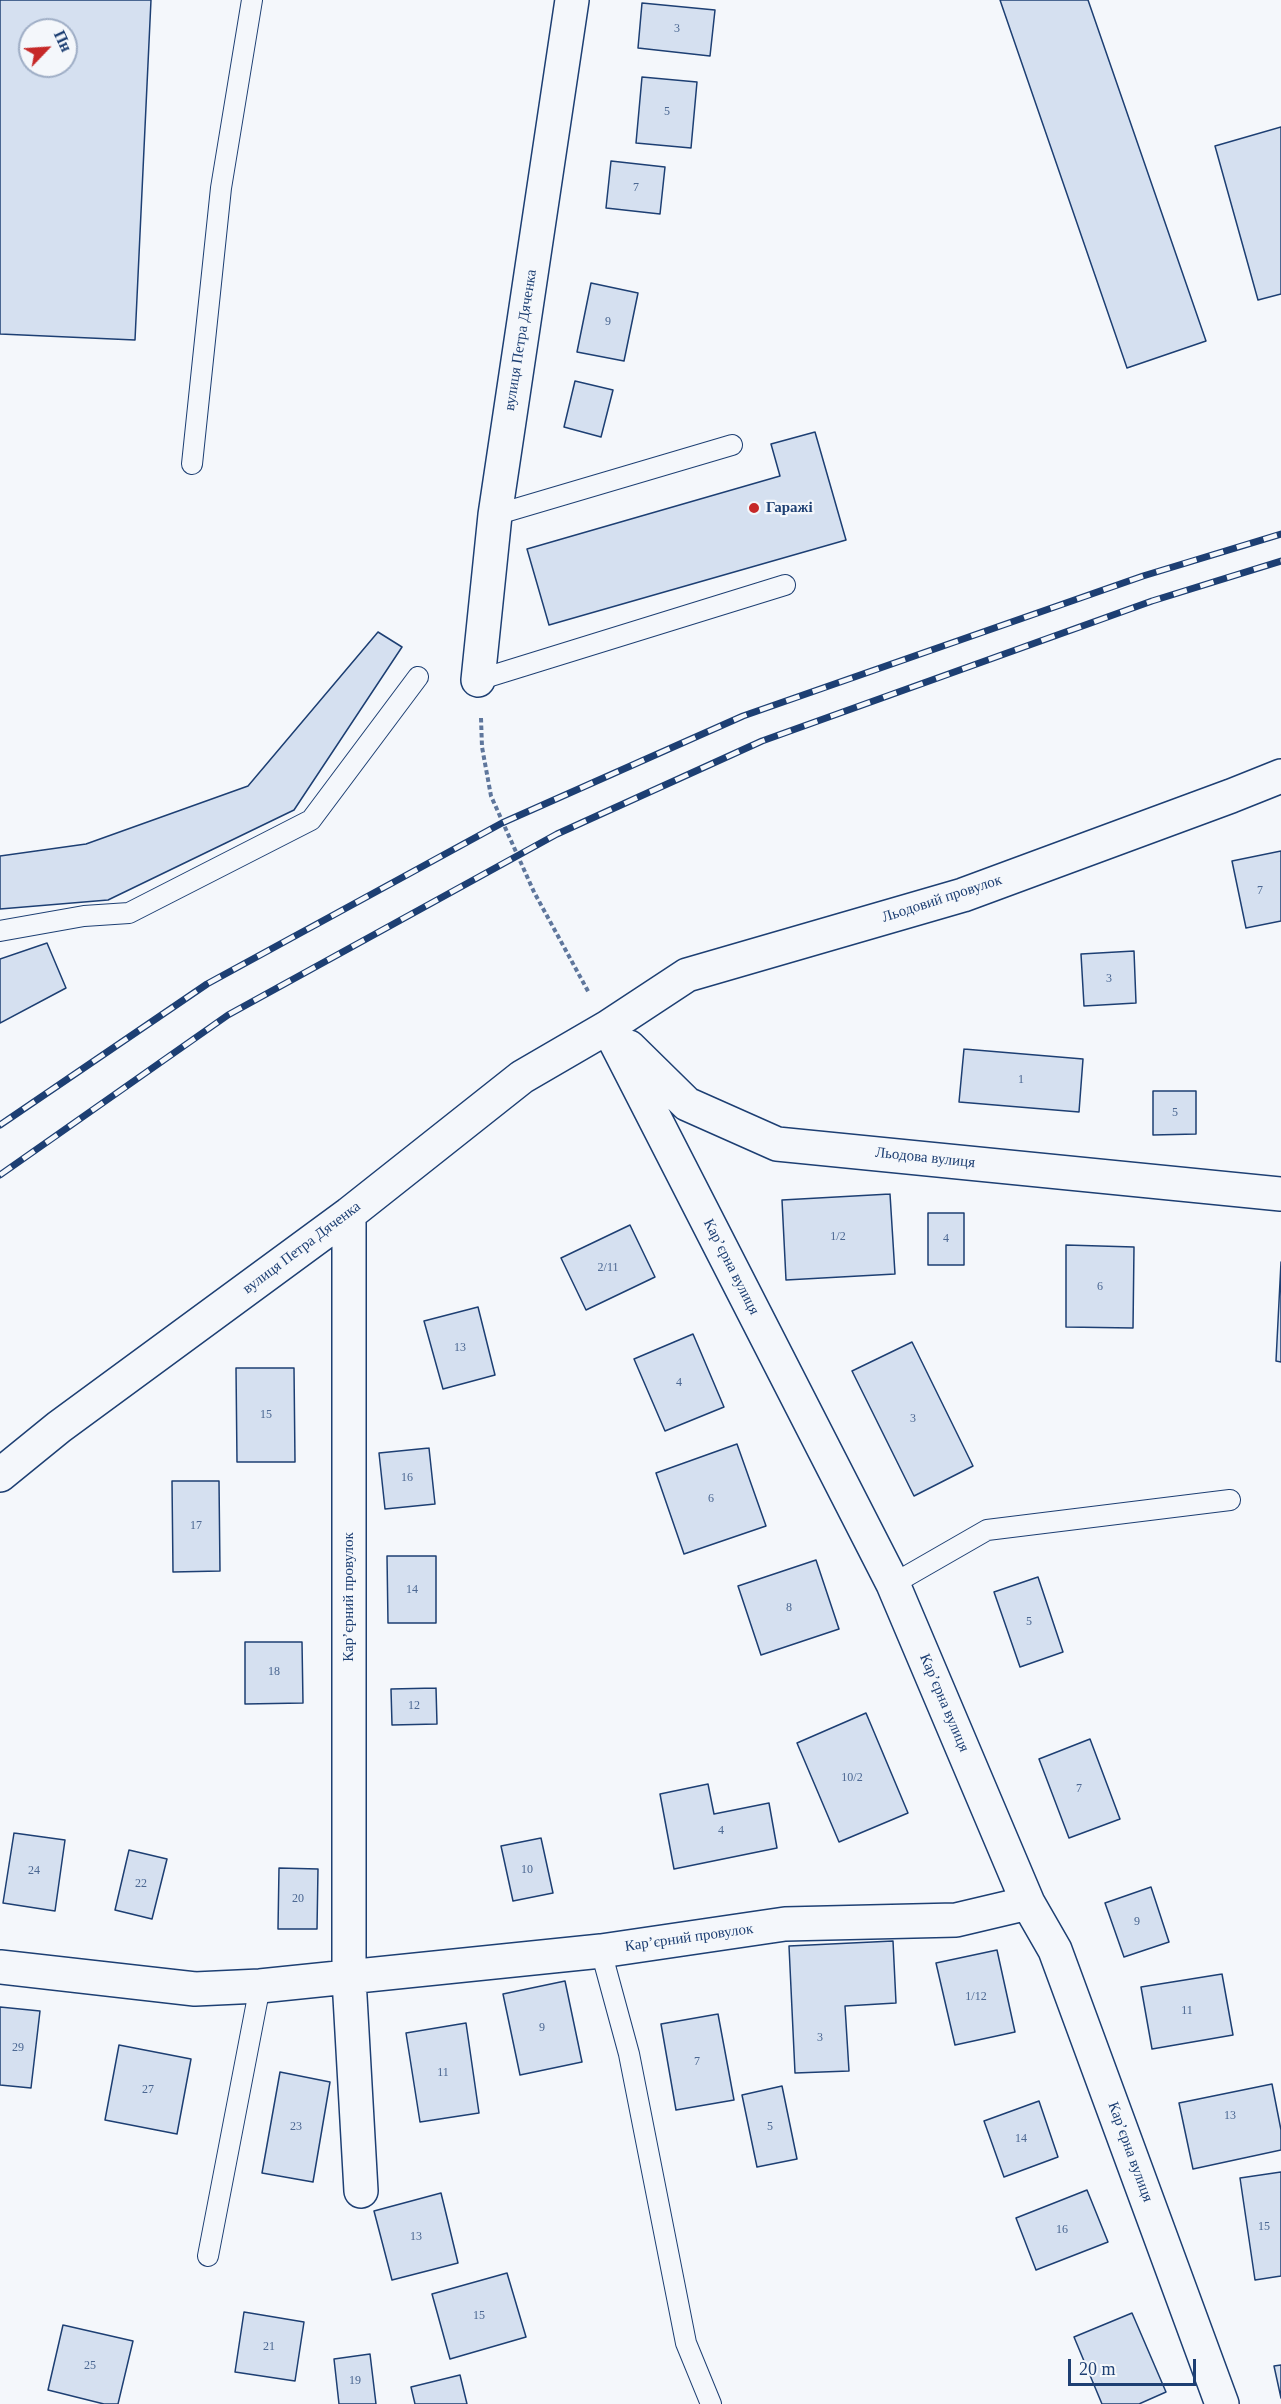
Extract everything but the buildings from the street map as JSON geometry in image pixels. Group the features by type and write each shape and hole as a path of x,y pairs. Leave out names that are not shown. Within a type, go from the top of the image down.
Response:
{"street":[{"name":"вулиця Петра Дяченка","path":"478,680 495,515 572,0"},
{"name":"Льодовий провулок","path":"608,1027 687,975 963,895 1281,776"},
{"name":"вулиця Петра Дяченка","path":"0,1475 59,1427 349,1215 522,1077 608,1027"},
{"name":"Льодова вулиця","path":"608,1027 687,1104 777,1144 1281,1194"},
{"name":"Карʼєрна вулиця","path":"608,1027 893,1584 1028,1903 1055,1950 1222,2404"},
{"name":"Карʼєрний провулок","path":"349,1215 349,1979 361,2191"},
{"name":"Карʼєрний провулок","path":"0,1967 195,1989 260,1986 349,1979 601,1952 785,1924 956,1920 1028,1903"}],"lane":[{"path":"192,464 221,188 252,0"},
{"path":"495,515 732,446"},
{"path":"478,680 785,585"},
{"path":"0,931 84,916 129,913 311,820 418,677"},
{"path":"893,1584 987,1530 1230,1500"},
{"path":"601,1952 629,2054 686,2343 711,2404"},
{"path":"208,2256 260,1986"}],"path":[{"path":"478,680 482,747 491,796 534,892 608,1027"}],"railway":[{"path":"0,1125 207,984 502,823 743,716 1143,576 1281,534"},
{"path":"0,1175 228,1015 557,834 762,741 1152,601 1281,561"}],"place":[{"name":"Гаражі","path":"754,508"}]}
